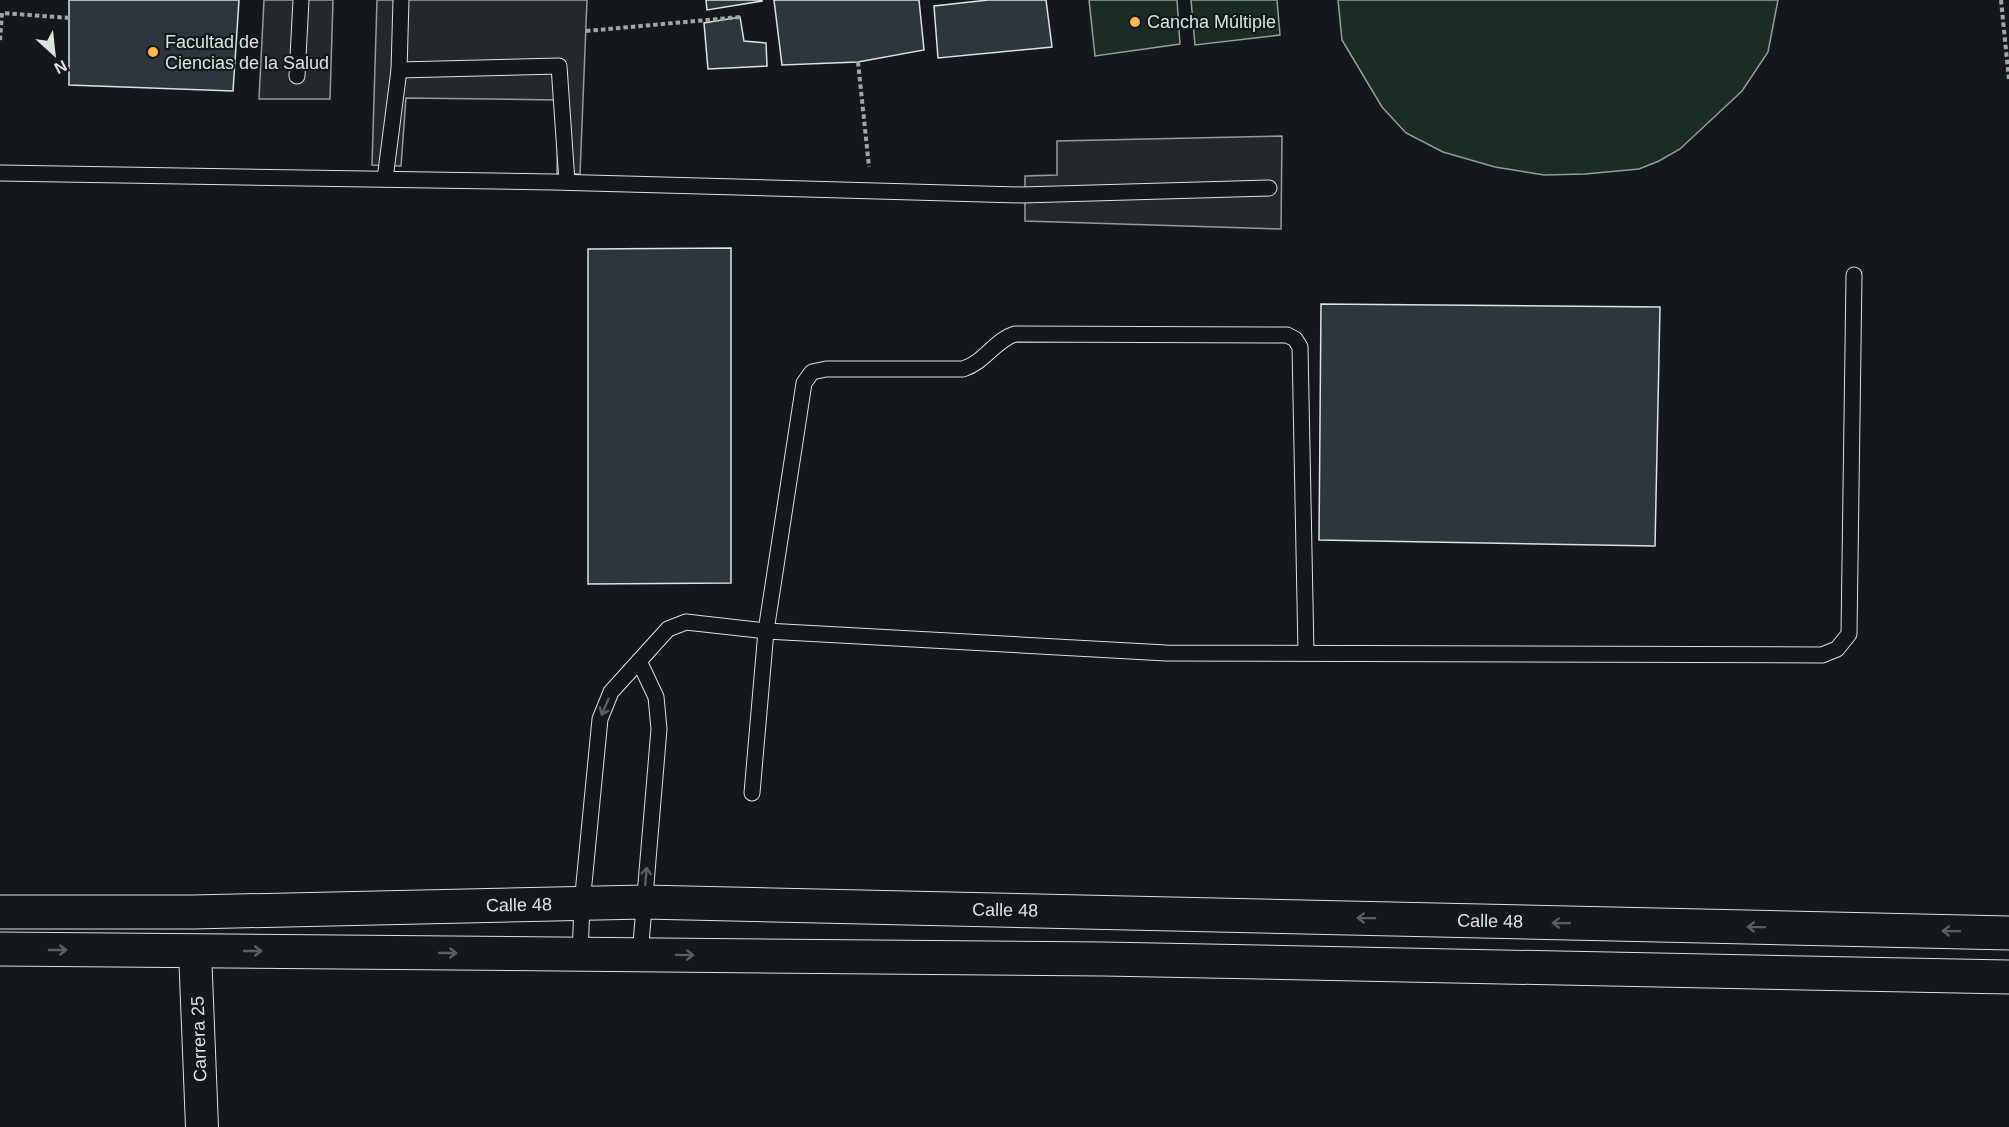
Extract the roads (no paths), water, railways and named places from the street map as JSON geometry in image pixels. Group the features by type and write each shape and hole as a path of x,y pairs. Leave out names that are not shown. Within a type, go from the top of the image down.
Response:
{"main road":[{"name":"Calle 48","path":"0,912 205,912 644,902 2009,933"},
{"path":"0,949 1115,960 2009,977"}],"street":[{"name":"Carrera 25","path":"195,951 202,1127"}],"lane":[{"path":"297,76 301,0"},
{"path":"385,179 399,70 401,0"},
{"path":"399,70 559,66 567,182"},
{"path":"0,173 567,182 1022,195 1269,188"},
{"path":"580,954 582,904 600,719 611,692 668,629 686,622 765,631 1166,652 1822,655 1838,649 1849,634 1854,275"},
{"path":"752,793 765,631 804,382 812,372 826,369 963,369 975,365 1005,337 1015,334 1287,335 1295,339 1300,347 1306,653"},
{"path":"639,661 656,698 659,729 640,955"}],"place":[{"name":"Cancha Múltiple","path":"1135,22"},
{"name":"Facultad de Ciencias de la Salud","path":"153,52"}]}
